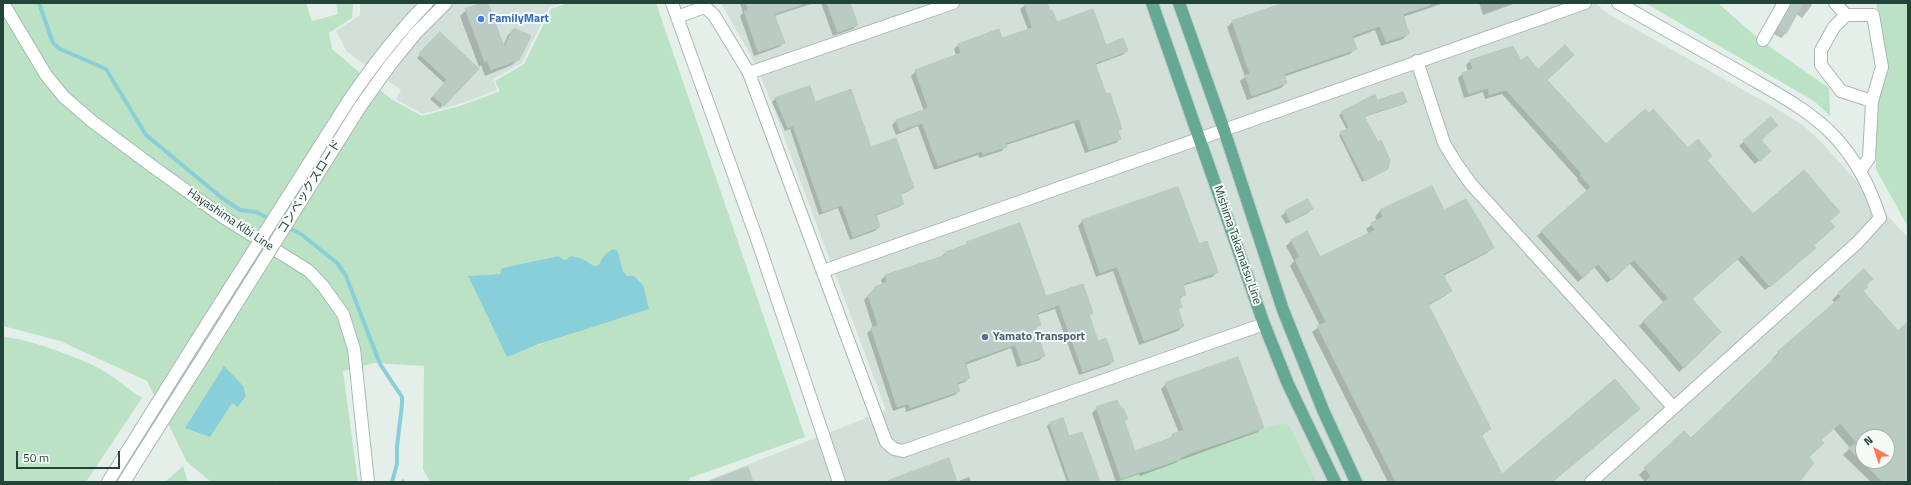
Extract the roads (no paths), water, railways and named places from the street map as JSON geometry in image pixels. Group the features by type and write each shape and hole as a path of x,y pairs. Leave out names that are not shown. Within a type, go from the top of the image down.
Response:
{"main road":[{"name":"Mishima Takamatsu Line","path":"1152,3 1264,324 1288,384 1335,482"},
{"name":"Mishima Takamatsu Line","path":"1179,3 1224,130 1283,310 1323,410 1356,482"}],"street":[{"name":"Hayashima Kibi Line","path":"3,3 46,75 64,97 93,122 152,166 224,217 308,271 323,286 343,314 354,349 368,482"},
{"name":"コンベックスロード","path":"108,482 349,100 380,55 408,22 427,3"},
{"name":"コンベックスロード","path":"124,482 360,107 390,65 416,33 446,3"},
{"path":"672,3 758,242 839,482"},
{"path":"749,73 954,3"},
{"path":"823,271 1585,3"},
{"path":"1591,482 1857,243 1880,218 1873,195 1860,171 1835,137 1815,118 1767,88 1618,3"},
{"path":"1763,40 1784,3"},
{"path":"1835,3 1846,15"},
{"path":"677,17 705,7 714,15 749,73 886,442 894,449 903,451 1264,324"},
{"path":"1860,171 1869,158 1872,101 1882,67 1873,15 1846,15 1834,27 1820,50 1821,65 1841,90 1872,101"},
{"path":"1418,61 1444,143 1471,184 1673,407"}],"water":[{"path":"614,249 618,252 623,271 627,276 634,276 643,285 649,309 539,344 507,357 468,276 500,274 502,268 558,256 565,260 571,256 583,259 594,266 599,265 605,255"},
{"path":"224,366 244,387 246,396 238,407 232,403 210,437 185,428"}],"waterway":[{"path":"39,3 53,43 60,49 106,69 146,135 222,198 240,210 256,212 301,234 337,263 346,276 380,364 402,397 397,446 397,464 392,482"}],"place":[{"name":"FamilyMart","path":"481,19"},
{"name":"Yamato Transport","path":"985,337"}]}
